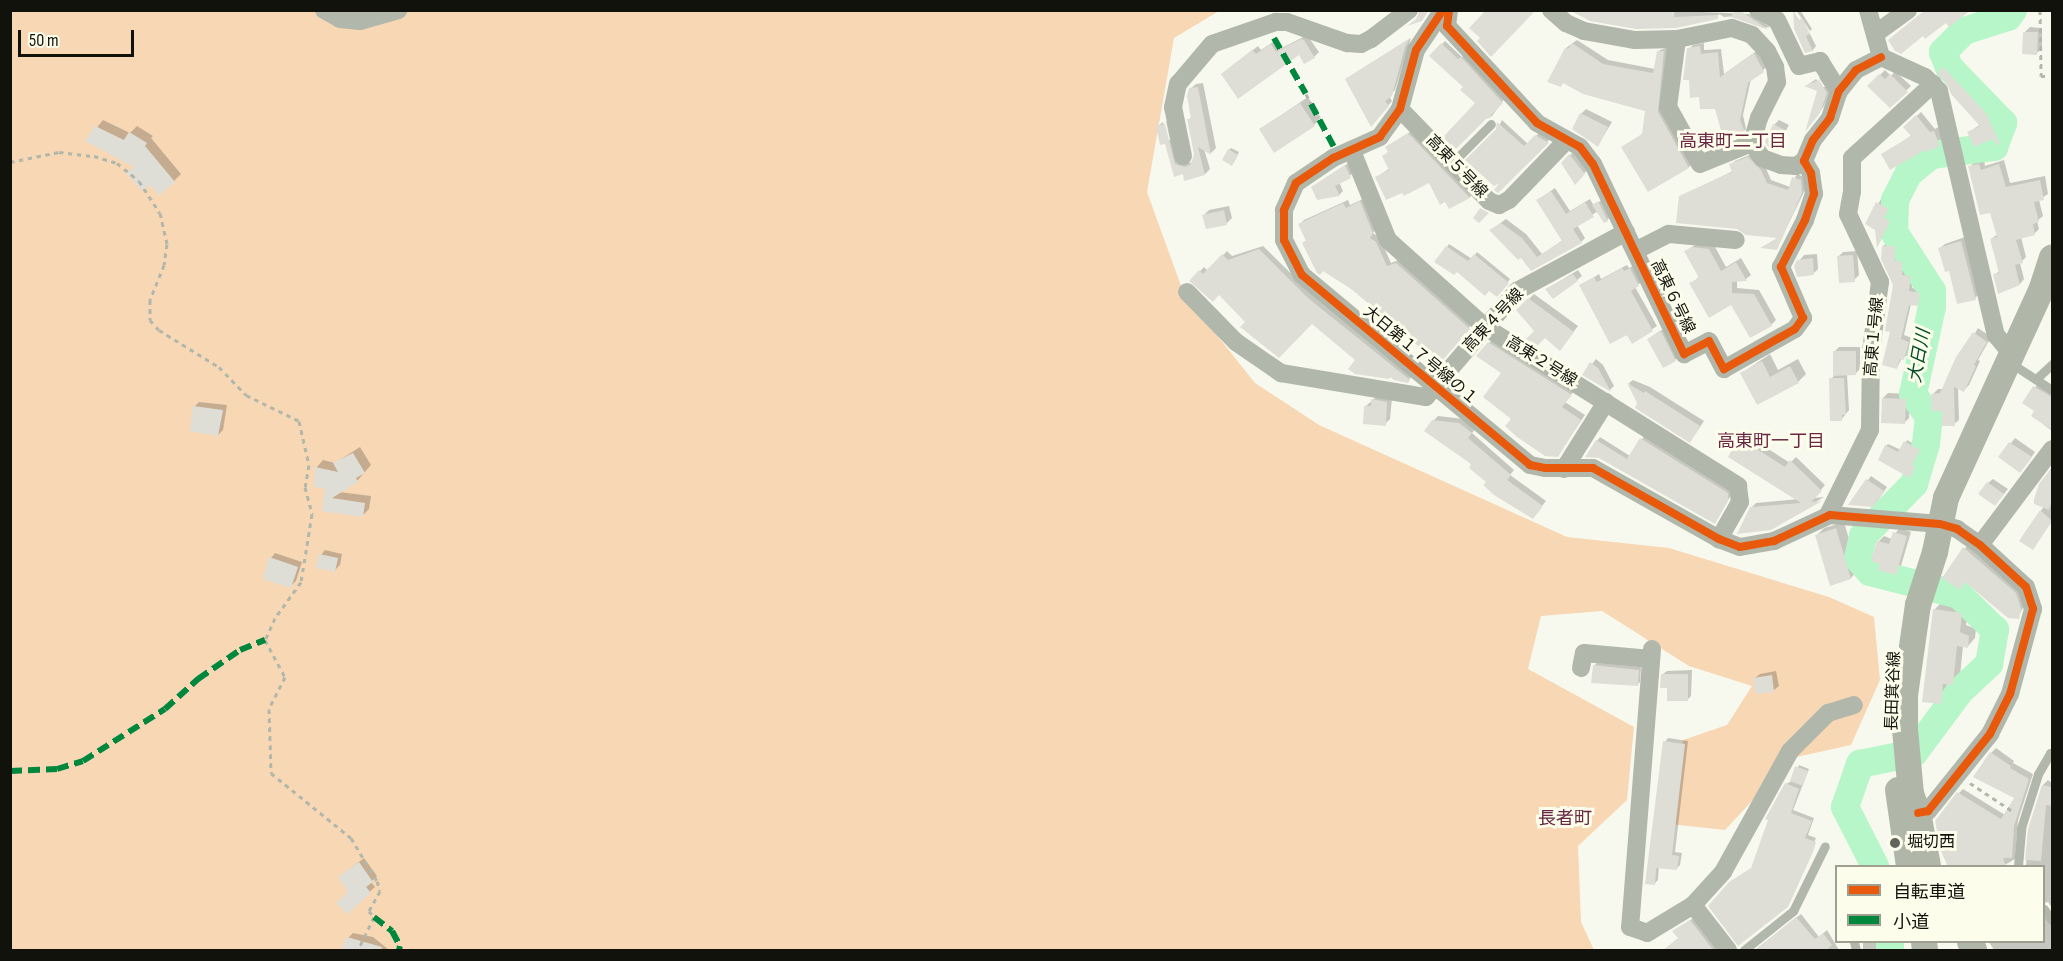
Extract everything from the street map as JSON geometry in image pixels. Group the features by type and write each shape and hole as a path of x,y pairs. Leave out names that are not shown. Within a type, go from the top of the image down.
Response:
{"street":[{"path":"324,10 340,19 360,21 398,10"},
{"path":"1304,10 1313,29"},
{"path":"1183,156 1173,107 1178,84 1212,44 1276,22 1298,24 1347,43 1361,44 1409,10"},
{"name":"大日第１７号線の１","path":"1443,10 1416,50 1400,109 1380,137 1315,168 1296,183 1284,210 1284,240 1302,274 1530,465 1564,469 1593,468 1719,539 1740,547 1774,542 1829,515"},
{"name":"高東６号線","path":"1449,10 1447,26 1537,123 1580,147 1593,164 1684,354 1709,341 1724,369 1795,329 1803,318 1780,267 1805,220 1814,194 1811,173 1804,161"},
{"path":"1551,10 1566,23 1584,31 1635,40 1677,39 1732,28 1752,35 1767,51 1777,82 1759,118 1752,142 1762,158 1781,165 1796,166 1804,161 1813,140 1830,118 1839,91 1856,70 1881,57"},
{"path":"1758,10 1777,20 1799,66 1820,61 1839,91"},
{"path":"1868,10 1881,57"},
{"path":"1875,33 1908,10"},
{"path":"1677,39 1668,107 1700,164 1752,142"},
{"path":"1881,57 1925,77 1936,90 1996,335 2010,359"},
{"name":"高東１号線","path":"1829,515 1870,430 1871,351 1880,282 1848,213 1852,192 1852,158 1936,90"},
{"name":"高東５号線","path":"1400,109 1489,201 1499,205 1509,200 1566,141"},
{"name":"高東２号線","path":"1352,151 1388,240 1485,327 1738,486 1740,502 1719,539"},
{"name":"高東４号線","path":"1436,388 1517,291 1626,232"},
{"path":"1635,251 1669,234 1736,240"},
{"name":"長田箕谷線","path":"1927,865 1912,811 1891,680 1920,572 1921,547 1940,524 1951,488 2042,288 2052,258"},
{"path":"1188,292 1236,342 1281,373 1426,397 1436,388"},
{"path":"1564,469 1606,402"},
{"path":"1980,545 2052,449"},
{"path":"1829,515 1913,520 1957,529 1980,545 2026,587 2033,609 2010,694 1990,734 1928,811 1912,811"},
{"path":"1581,668 1584,653 1651,654 1630,927 1647,933 1693,905 1723,872 1790,751 1828,713 1854,705"},
{"name":"長田箕谷線","path":"1909,865 1912,811"},
{"path":"1693,905 1728,951"}],"lane":[{"path":"1452,163 1491,124"},
{"path":"2010,359 2052,390"},
{"path":"2036,379 2052,364"},
{"path":"2018,865 2021,828 2038,774 2050,753 2052,754"},
{"path":"1744,951 1793,911 1825,846"}],"path":[{"path":"2040,10 2041,76 2048,76"},
{"path":"1306,94 1311,104"},
{"path":"10,162 59,152 94,156 117,163 139,181 160,213 167,244 164,265 150,300 150,320 159,330 219,367 246,394 299,420 309,465 305,487 312,514 301,582 275,618 265,640 285,677 269,709 271,773 351,838 377,881 380,891 369,911 374,917 358,951"},
{"path":"1957,774 2015,813 2013,821 2021,828"}],"shaded area":[{"path":"10,11 1219,11 1174,38 1147,192 1184,294 1255,383 1319,425 1567,537 1669,548 1829,597 1874,617 1880,680 1851,745 1792,758 1725,830 1670,824 1683,740 1727,725 1752,686 1689,666 1602,611 1541,616 1528,669 1634,727 1627,800 1578,846 1581,922 1594,950 11,950"}],"building":[{"path":"1420,10 1429,10 1422,21 1407,26 1416,19"},
{"path":"1486,10 1536,10 1491,57 1477,41 1480,38 1469,28"},
{"path":"1569,10 1675,10 1674,17 1718,15 1718,19 1676,28 1636,29 1590,21"},
{"path":"1735,10 1739,10 1769,30 1731,17"},
{"path":"1793,10 1799,20 1802,18 1810,34 1806,36 1813,51 1805,53 1794,29"},
{"path":"1925,10 1971,10 1949,27 1946,23 1925,39 1923,36 1901,54 1895,51 1888,40"},
{"path":"2023,32 2038,32 2037,55 2022,54"},
{"path":"1410,38 1405,47 1392,96 1385,101 1389,106 1371,127 1345,79"},
{"path":"1301,39 1304,40 1315,58 1304,64 1299,55 1238,99 1221,74 1252,50 1256,54 1271,44 1276,52"},
{"path":"1441,43 1458,59 1461,57 1503,103 1490,116 1492,117 1486,119 1455,150 1443,137 1475,103 1460,90 1463,87 1429,56"},
{"path":"1572,43 1603,64 1653,73 1657,51 1664,51 1658,112 1689,168 1648,192 1621,147 1642,134 1645,111 1583,94 1563,83 1561,87 1547,82 1565,48 1568,49"},
{"path":"1700,46 1701,54 1718,52 1720,77 1754,53 1764,72 1748,83 1740,120 1744,130 1743,135 1705,150 1702,145 1722,134 1715,109 1700,109 1699,97 1690,98 1689,80 1683,80 1687,48"},
{"path":"1943,67 1986,113 2000,144 1998,145 1992,139 1974,147 1967,132 1980,126 1951,94 1947,84 1937,73"},
{"path":"1879,74 1885,79 1890,74 1908,92 1890,108 1867,86"},
{"path":"1819,80 1827,93 1820,113 1805,132 1817,91 1804,86"},
{"path":"1198,87 1211,155 1198,147 1205,175 1184,181 1183,174 1174,177 1165,144 1160,145 1156,126 1165,124 1175,164 1185,167 1191,164 1194,154 1187,119 1191,119 1187,96 1189,88"},
{"path":"1300,103 1315,126 1274,153 1259,129"},
{"path":"1580,113 1608,127 1598,147 1572,129"},
{"path":"1916,115 1930,132 1934,131 1940,146 1926,152 1925,150 1890,170 1881,154 1911,136 1903,127"},
{"path":"1497,122 1524,146 1535,135 1549,143 1498,193 1494,190 1499,183 1494,186 1465,160 1496,129"},
{"path":"1773,124 1785,130 1776,151 1769,148 1765,142"},
{"path":"95,126 124,140 129,132 147,143 145,146 175,182 159,195 150,185 142,191 126,173 134,167 85,141"},
{"path":"1408,133 1470,198 1449,209 1445,202 1440,205 1429,183 1404,196 1402,193 1386,200 1375,177 1389,170 1382,156 1388,152 1385,147"},
{"path":"1228,149 1238,155 1232,166 1222,160"},
{"path":"1569,154 1585,174 1575,185 1561,163"},
{"path":"1748,157 1761,170 1767,183 1788,190 1792,177 1801,180 1802,193 1777,250 1760,248 1777,238 1746,235 1737,229 1676,223 1679,196 1732,172 1729,164"},
{"path":"1979,164 1981,170 1999,164 2006,187 2040,180 2044,200 2034,202 2039,222 2033,224 2035,235 2016,240 2023,263 2015,265 2020,285 1998,294 1993,274 1999,273 1990,239 1997,237 1990,213 1980,215 1968,166"},
{"path":"1345,165 1351,178 1335,186 1340,196 1317,200 1311,187"},
{"path":"1551,191 1566,214 1585,202 1594,217 1573,229 1582,243 1531,271 1521,258 1518,260 1489,230 1501,223 1522,238 1537,257 1562,241 1536,200"},
{"path":"1360,201 1373,233 1370,238 1376,242 1387,266 1396,263 1470,329 1434,370 1428,365 1434,357 1384,320 1386,318 1351,289 1323,271 1320,275 1317,273 1302,243 1306,241 1298,224 1343,203 1346,208"},
{"path":"1598,201 1608,221 1604,223 1592,205"},
{"path":"1876,202 1889,209 1884,218 1890,221 1877,248 1875,230 1865,224"},
{"path":"1480,208 1489,213 1479,223 1473,218"},
{"path":"1224,210 1227,225 1206,229 1202,215"},
{"path":"1961,241 1976,300 1957,304 1949,271 1945,272 1938,248"},
{"path":"1446,246 1468,261 1474,254 1509,283 1497,297 1489,291 1485,296 1457,272 1454,275 1434,262"},
{"path":"1882,246 1895,246 1895,261 1902,261 1902,275 1911,276 1909,291 1920,293 1918,306 1909,305 1901,339 1909,342 1904,360 1900,359 1897,369 1882,365 1890,332 1885,331 1893,285 1881,259"},
{"path":"1692,247 1709,249 1721,271 1736,262 1747,281 1732,282 1732,293 1754,294 1772,326 1750,338 1731,305 1709,318 1689,283 1699,278 1684,251"},
{"path":"1259,249 1308,298 1410,380 1408,383 1394,380 1389,376 1389,379 1355,374 1348,369 1355,360 1312,324 1279,358 1240,327 1245,322 1219,295 1213,302 1189,281 1199,270 1203,274 1222,254 1228,260"},
{"path":"1853,255 1855,282 1839,283 1837,256"},
{"path":"1813,258 1814,275 1797,277 1794,266 1797,260"},
{"path":"1622,268 1624,271 1630,268 1639,286 1631,291 1653,331 1632,344 1627,335 1610,344 1579,285 1594,277 1597,282"},
{"path":"1573,274 1578,281 1553,299 1545,289"},
{"path":"1528,298 1574,332 1560,351 1545,338 1537,346 1526,339 1534,331 1516,310"},
{"path":"1661,331 1676,361 1663,368 1647,339"},
{"path":"1973,332 1987,342 1974,365 1976,366 1964,392 1954,387 1955,426 1942,426 1942,411 1932,411 1931,394 1940,393 1956,357"},
{"path":"1488,342 1572,395 1562,407 1581,420 1558,457 1545,456 1517,437 1505,426 1511,419 1483,397 1501,373 1476,356"},
{"path":"1833,351 1856,351 1856,375 1833,376"},
{"path":"1762,361 1770,377 1790,366 1799,383 1757,405 1740,373"},
{"path":"1590,362 1598,368 1611,392 1582,375"},
{"path":"1829,378 1844,378 1846,415 1842,415 1842,421 1830,421"},
{"path":"1627,383 1644,393 1645,391 1700,426 1690,443 1635,408 1637,403"},
{"path":"2033,386 2052,397 2052,430 2031,416 2034,411 2022,403"},
{"path":"1882,398 1906,399 1905,424 1881,423"},
{"path":"1371,399 1387,402 1386,426 1363,424 1364,406 1371,406"},
{"path":"193,406 223,410 218,436 190,431"},
{"path":"1432,420 1459,423 1472,433 1468,438 1511,475 1507,480 1543,506 1533,519 1494,495 1483,485 1486,482 1469,468 1471,464 1424,431"},
{"path":"1640,438 1728,493 1728,500 1715,524 1599,458 1585,457 1596,440 1627,459"},
{"path":"1739,438 1785,467 1790,460 1822,491 1811,502 1822,501 1771,530 1737,534 1750,507 1801,503 1728,457"},
{"path":"1904,441 1920,450 1912,465 1915,467 1910,478 1878,460 1885,445 1898,452"},
{"path":"2009,442 2032,457 2020,473 1998,457"},
{"path":"353,453 365,473 356,478 358,482 332,498 365,503 363,517 322,511 325,489 314,487 315,467 338,472 333,463"},
{"path":"2052,467 2052,500 2049,510 2034,504 2034,499 2039,484"},
{"path":"1866,479 1884,491 1873,507 1848,505"},
{"path":"1987,482 2004,494 1995,506 1978,494"},
{"path":"2040,510 2052,521 2033,550 2019,541"},
{"path":"1836,528 1851,579 1830,586 1815,535"},
{"path":"1893,532 1907,536 1896,575 1878,570 1880,564 1871,561 1877,541 1889,544"},
{"path":"1963,547 2016,593 2021,609 2019,619 2008,618 1965,582 1960,590 1942,578"},
{"path":"319,554 338,558 335,572 316,568"},
{"path":"269,557 298,567 291,588 263,579"},
{"path":"1933,609 1962,613 1960,632 1969,636 1968,648 1957,646 1953,685 1943,684 1941,704 1922,702"},
{"path":"1593,665 1639,670 1638,686 1591,683"},
{"path":"1661,674 1688,674 1688,701 1667,701 1667,688 1660,688"},
{"path":"1772,675 1774,692 1756,694 1753,678"},
{"path":"1663,741 1685,744 1672,855 1679,856 1677,870 1656,868 1655,885 1645,884"},
{"path":"1990,752 2029,779 2014,826 2012,858 2003,858 2005,865 1947,865 1941,851 1935,821 1957,792 2001,819 2014,798 1973,777"},
{"path":"1795,766 1808,771 1803,786 1790,781"},
{"path":"1785,783 1799,789 1791,813 1812,821 1805,838 1816,842 1788,907 1738,946 1708,906 1729,882 1751,868 1768,820 1765,819"},
{"path":"2042,785 2052,787 2052,806 2046,805 2041,861 2025,860 2028,829"},
{"path":"359,862 373,882 366,887 371,893 347,914 336,903 348,892 338,877"},
{"path":"1796,917 1815,939 1823,933 1832,945 1825,951 1754,951"},
{"path":"1690,920 1714,951 1662,951 1678,938 1672,931"},
{"path":"347,937 382,947 381,951 340,951"}],"waterway":[{"name":"大日川","path":"1874,865 1845,807 1860,764 1914,753 1960,691 1989,664 1995,630 1959,595 1870,572 1858,558 1863,536 1914,484 1926,444 1929,417 1913,394 1932,307 1932,291 1894,232 1895,200 1909,173 1931,155 1994,147 2003,123 1949,67 1943,52 1964,31 2008,17 2013,10"},
{"name":"大日川","path":"1890,943 1890,950"}],"marked path":[{"path":"1274,38 1306,94"},
{"path":"1311,104 1334,147"},
{"path":"10,771 57,769 83,761 165,709 198,679 240,650 265,640"},
{"path":"374,917 392,931 400,946 399,950"}],"cycle path":[{"path":"1443,10 1416,50 1400,109 1380,137 1333,158 1296,183 1284,210 1284,240 1302,275 1530,465 1546,468 1593,468 1719,539 1740,547 1774,541 1830,515 1940,524 1957,529 1980,545 2026,587 2033,609 2010,694 1990,734 1928,811 1918,813"},
{"path":"1449,10 1447,26 1537,123 1580,147 1593,164 1684,354 1709,341 1724,369 1795,329 1803,318 1781,267 1805,220 1814,194 1811,173 1804,161 1813,140 1830,118 1839,91 1856,70 1881,57"}],"place":[{"name":"堀切西","path":"1895,843"}],"district":[{"name":"高東町二丁目","path":"1733,142"},
{"name":"高東町一丁目","path":"1771,442"},
{"name":"長者町","path":"1565,819"}]}
